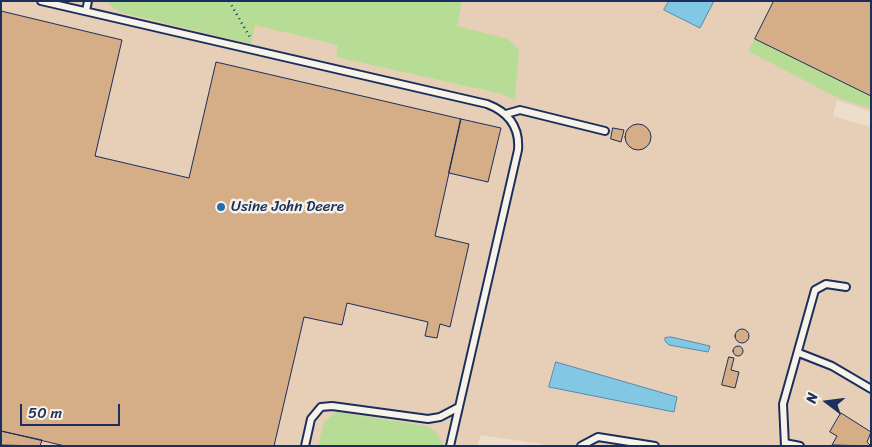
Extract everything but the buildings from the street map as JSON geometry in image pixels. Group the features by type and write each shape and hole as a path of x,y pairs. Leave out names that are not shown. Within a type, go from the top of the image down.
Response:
{"lane":[{"path":"41,1 487,104 506,114 517,129 518,150 450,446"},
{"path":"86,11 88,1"},
{"path":"506,114 520,110 605,131"},
{"path":"800,446 785,445 783,404 799,353 815,290 826,284 846,287"},
{"path":"799,353 832,366 871,390"},
{"path":"304,446 310,419 321,407 332,406 428,419 440,417 459,407"},
{"path":"581,446 598,438 655,446"}],"path":[{"path":"229,1 254,44"}],"shaded area":[{"path":"1,1 871,1 871,112 837,100 833,116 871,127 871,446 555,446 481,435 477,446 1,446"}],"green space":[{"path":"107,1 462,1 457,26 508,39 519,50 515,100 502,94 336,57 338,45 255,25 251,44 123,13 113,8"},
{"path":"755,39 871,96 871,109 838,98 748,51"},
{"path":"336,412 426,426 435,431 444,446 318,446 324,422"}],"water":[{"path":"669,1 714,1 700,28 664,10"},
{"path":"671,337 710,346 708,352 669,345 665,338"},
{"path":"556,362 677,397 674,412 549,387"}],"place":[{"name":"Usine John Deere","path":"221,207"}]}
